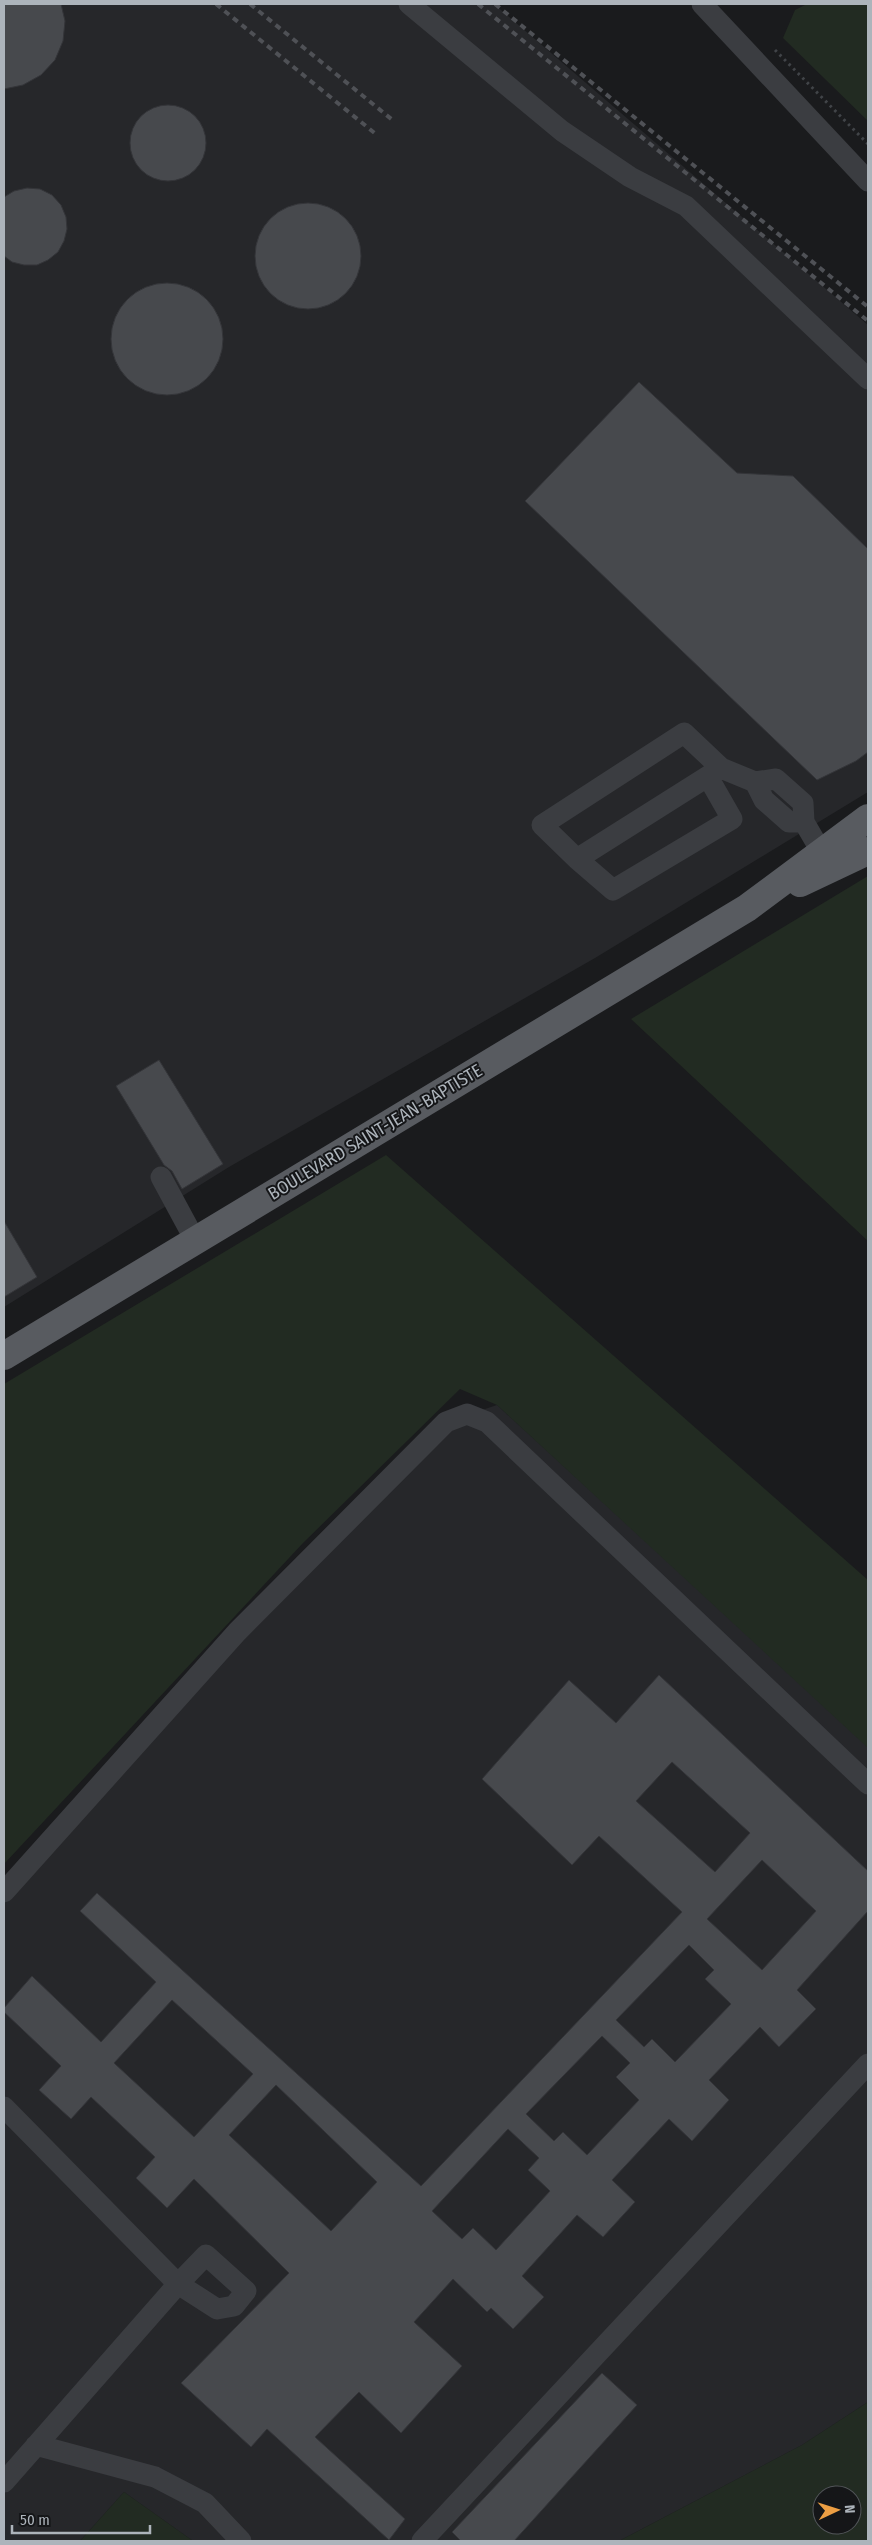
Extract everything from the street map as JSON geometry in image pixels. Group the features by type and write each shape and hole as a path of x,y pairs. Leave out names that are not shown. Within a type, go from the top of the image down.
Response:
{"main road":[{"name":"BOULEVARD SAINT-JEAN-BAPTISTE","path":"4,1356 747,908 868,818"},
{"name":"BOULEVARD SAINT-JEAN-BAPTISTE","path":"747,908 868,851"}],"street":[{"path":"409,4 562,130 630,177 686,206 868,379"},
{"path":"702,4 868,181"},
{"path":"684,733 715,773 732,819 612,890 542,825 684,733"},
{"path":"577,859 715,773 755,782 776,779 803,804 804,822 822,853"},
{"path":"161,1176 195,1240"},
{"path":"4,1892 237,1632 446,1422 467,1414 487,1422 868,1784"},
{"path":"422,2541 868,2064"},
{"path":"4,2107 178,2284 4,2482"},
{"path":"36,2445 155,2477 205,2503 241,2541"}],"path":[{"path":"770,46 868,144"}],"shaded area":[{"path":"4,4 494,4 868,325 868,792 595,958 229,1167 4,1307"},
{"path":"807,4 868,4 868,121 783,38 795,10"},
{"path":"868,876 868,1241 631,1019"},
{"path":"386,1155 868,1580 868,1748 497,1405 460,1389 303,1543 4,1864 4,1384"},
{"path":"497,1405 868,1745 868,2402 802,2445 619,2541 193,2541 124,2492 80,2541 4,2541 4,1892 446,1422"},
{"path":"868,2402 868,2541 619,2541 802,2445"},
{"path":"124,2492 193,2541 80,2541"}],"building":[{"path":"4,4 61,4 65,21 63,41 55,60 41,75 23,85 4,89"},
{"path":"161,105 175,105 189,111 200,122 204,128 206,143 204,158 195,170 183,179 161,181 147,175 136,164 130,150 130,136 136,122 147,111"},
{"path":"27,188 40,189 52,195 61,205 66,217 67,229 64,241 58,252 48,260 37,265 24,265 12,262 4,256 4,197 14,191"},
{"path":"308,203 328,207 346,218 357,236 361,256 357,276 346,294 328,305 308,309 288,305 270,294 259,276 255,256 259,236 270,218 288,207"},
{"path":"167,283 188,287 207,299 219,318 223,339 219,360 207,379 188,391 167,395 146,391 127,379 115,360 111,339 115,318 127,299 146,287"},
{"path":"639,382 737,473 793,476 868,549 868,752 856,761 817,780 525,501"},
{"path":"159,1060 223,1164 182,1189 172,1171 164,1165 116,1086"},
{"path":"4,1221 37,1277 4,1297"},
{"path":"659,1675 868,1871 868,1911 797,1990 816,2009 779,2047 760,2027 709,2080 729,2100 692,2141 669,2119 612,2180 635,2202 603,2237 577,2215 522,2276 544,2297 513,2329 491,2308 487,2312 453,2279 414,2322 462,2366 401,2433 359,2392 315,2437 405,2519 389,2540 267,2429 251,2447 181,2383 289,2273 194,2179 167,2208 136,2178 155,2157 91,2097 71,2119 39,2090 61,2066 4,2012 4,2008 32,1976 101,2042 156,1982 80,1911 97,1893 421,2186 682,1912 599,1836 572,1865 482,1779 569,1680 616,1723","holes":["672,1762 750,1833 715,1872 636,1801","762,1860 816,1911 762,1970 707,1919","689,1945 714,1970 705,1979 731,2004 675,2062 652,2039 644,2047 616,2020","172,2000 253,2074 194,2137 114,2063","602,2036 630,2063 616,2077 639,2100 587,2155 563,2132 554,2141 526,2114","276,2085 377,2182 331,2231 229,2135","508,2129 539,2158 528,2170 550,2191 496,2250 473,2228 462,2239 432,2211"]},
{"path":"602,2373 637,2405 514,2541 461,2541 452,2532"}],"railway":[{"path":"216,4 377,135"},
{"path":"250,4 395,122"},
{"path":"478,4 868,321"},
{"path":"495,4 868,307"}]}
